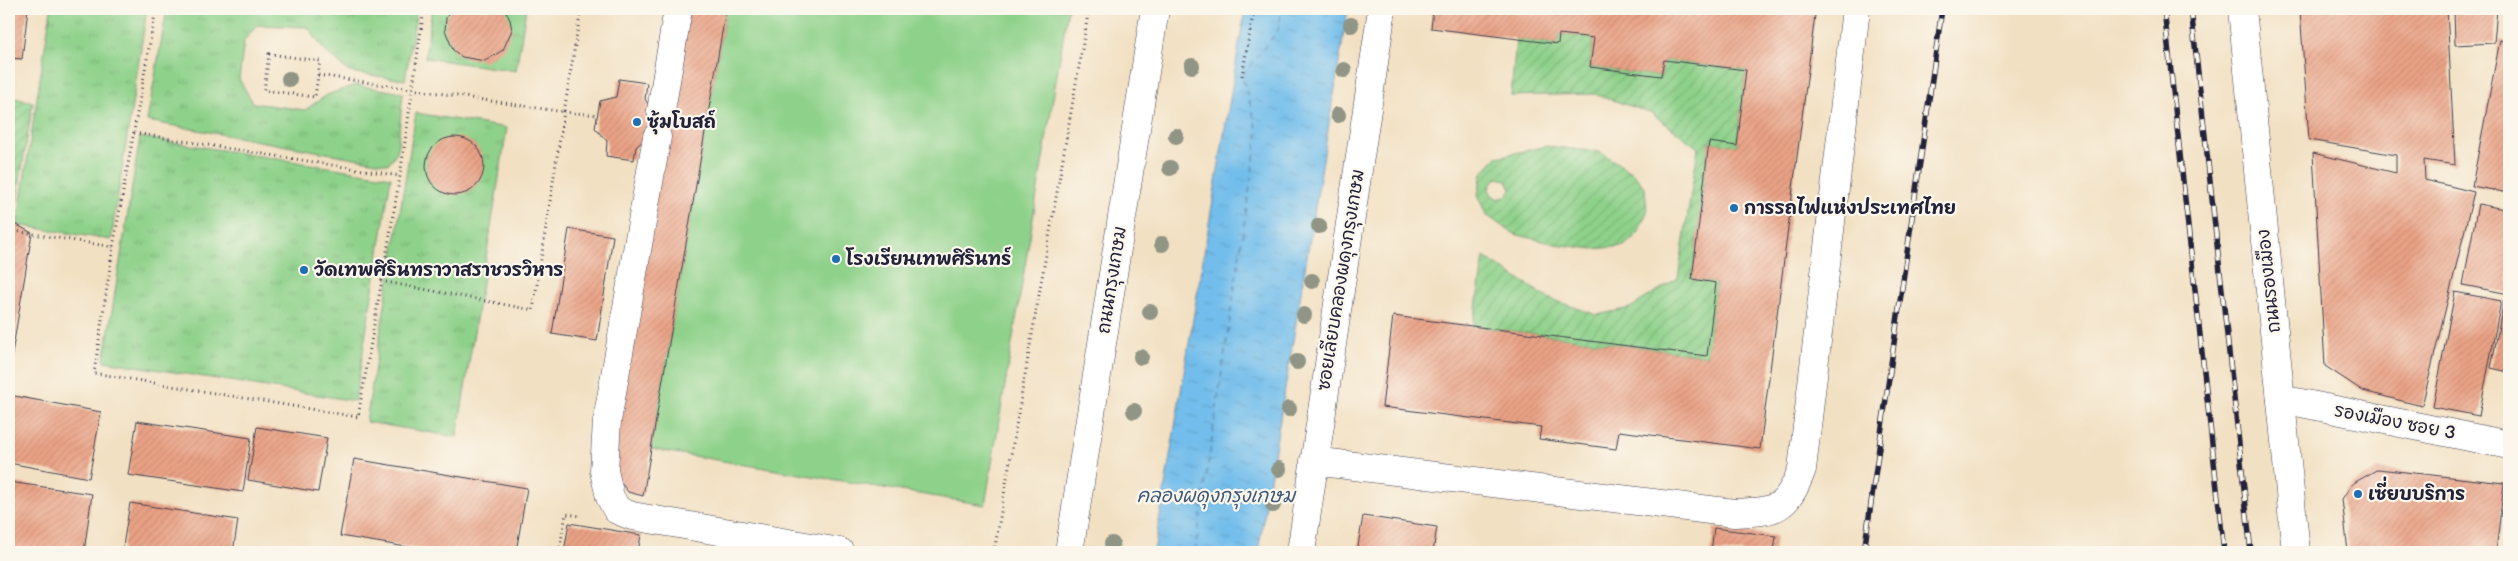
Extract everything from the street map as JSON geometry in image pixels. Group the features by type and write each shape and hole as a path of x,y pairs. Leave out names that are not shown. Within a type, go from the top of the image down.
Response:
{"street":[{"path":"678,9 606,421 604,471 610,497 617,510 632,516 840,552"},
{"name":"ถนนกรุงเกษม","path":"1070,552 1155,9"},
{"name":"ซอยเลียบคลองผดุงกรุงเกษม","path":"1301,552 1382,9"},
{"path":"1314,461 1734,513 1758,512 1781,506 1793,492 1802,469 1856,9"},
{"name":"ถนนรองเมือง","path":"2242,9 2296,552"},
{"name":"รองเมือง ซอย 3","path":"2280,399 2509,445"}],"path":[{"path":"156,9 113,247 94,373 358,416 400,176 424,9"},
{"path":"381,281 533,310 581,9"},
{"path":"994,552 1089,9"},
{"path":"1242,76 1254,9"},
{"path":"269,54 320,61 318,76 315,97 264,90 269,54"},
{"path":"318,76 564,112 597,115"},
{"path":"134,133 400,176"},
{"path":"9,230 113,247"},
{"path":"256,547 290,552"}],"green space":[{"path":"51,9 147,9 111,240 17,225"},
{"path":"167,9 417,9 405,80 349,72 323,49 308,27 257,25 244,41 239,79 253,103 305,110 327,95 356,85 403,93 397,152 388,164 147,121"},
{"path":"432,9 526,9 516,71 425,58"},
{"name":"โรงเรียนเทพศิรินทร์","path":"726,9 1068,9 985,505 651,449"},
{"path":"1559,34 1594,38 1590,67 1661,76 1664,60 1746,70 1737,146 1709,142 1692,279 1716,283 1707,356 1473,326 1484,257 1548,298 1597,315 1630,308 1678,278 1698,148 1651,113 1594,94 1511,96 1516,39 1557,44"},
{"path":"9,97 33,102 10,240 9,239"},
{"path":"416,113 507,128 457,437 366,422"},
{"path":"140,137 391,177 355,401 104,361"},
{"path":"1546,146 1600,152 1633,173 1645,188 1647,212 1638,233 1624,246 1593,249 1555,244 1514,234 1486,215 1478,195 1482,173 1497,157","holes":["1497,178 1506,180 1511,189 1508,195 1499,199 1493,196 1489,190 1491,183"]}],"water":[{"name":"คลองผดุงกรุงเกษม","path":"1245,9 1348,9 1258,552 1154,552"}],"building":[{"path":"9,9 28,9 22,59 9,58"},
{"path":"451,9 505,9 512,30 503,50 485,61 462,57 453,50 445,30 446,18"},
{"path":"686,9 726,9 643,496 628,492 616,476 612,452 649,136 636,147 634,160 606,156 607,141 595,128 600,101 616,97 619,79 647,83 645,99 652,110"},
{"path":"1433,9 1790,9 1789,12 1815,15 1760,449 1619,431 1616,449 1539,439 1541,427 1382,407 1393,316 1707,356 1716,283 1692,279 1709,142 1737,146 1746,70 1664,60 1661,76 1590,67 1594,38 1559,34 1558,44 1431,28"},
{"path":"2300,9 2447,9 2455,165 2424,160 2425,180 2474,192 2422,406 2363,391 2325,366 2313,153 2396,173 2396,155 2309,140"},
{"path":"2454,9 2497,9 2494,43 2455,45"},
{"path":"2500,40 2509,42 2509,193 2472,186"},
{"path":"449,137 461,137 476,145 484,160 484,172 476,187 461,195 449,195 434,187 426,172 426,160 434,145"},
{"path":"2478,204 2509,210 2509,294 2463,285"},
{"path":"9,225 17,225 32,233 10,366"},
{"path":"569,229 613,236 597,341 552,334"},
{"path":"2455,292 2501,301 2479,416 2433,407"},
{"path":"2504,300 2509,301 2509,372 2491,368"},
{"path":"9,395 101,412 89,478 9,463"},
{"path":"137,421 251,438 243,492 128,475"},
{"path":"257,427 327,438 318,492 248,480"},
{"path":"354,459 527,488 516,552 437,552 340,536"},
{"path":"2378,469 2504,483 2496,552 2348,552 2342,499 2352,484"},
{"path":"9,482 92,494 84,552 9,552"},
{"path":"130,503 238,520 233,552 122,552"},
{"path":"1363,516 1437,527 1433,552 1357,552"},
{"path":"569,523 641,535 638,552 564,552"},
{"path":"1714,528 1776,536 1774,552 1711,552"}],"ferry route":[{"path":"1195,552 1258,132 1242,76 1278,30 1282,9"}],"railway":[{"path":"1864,552 1942,9"},
{"path":"2164,9 2224,552"},
{"path":"2191,9 2251,552"}],"place":[{"name":"ซุ้มโบสถ์","path":"637,122"},
{"name":"การรถไฟแห่งประเทศไทย","path":"1734,208"},
{"name":"โรงเรียนเทพศิรินทร์","path":"836,259"},
{"name":"วัดเทพศิรินทราวาสราชวรวิหาร","path":"304,270"},
{"name":"เซี่ยบบริการ","path":"2358,494"}]}
